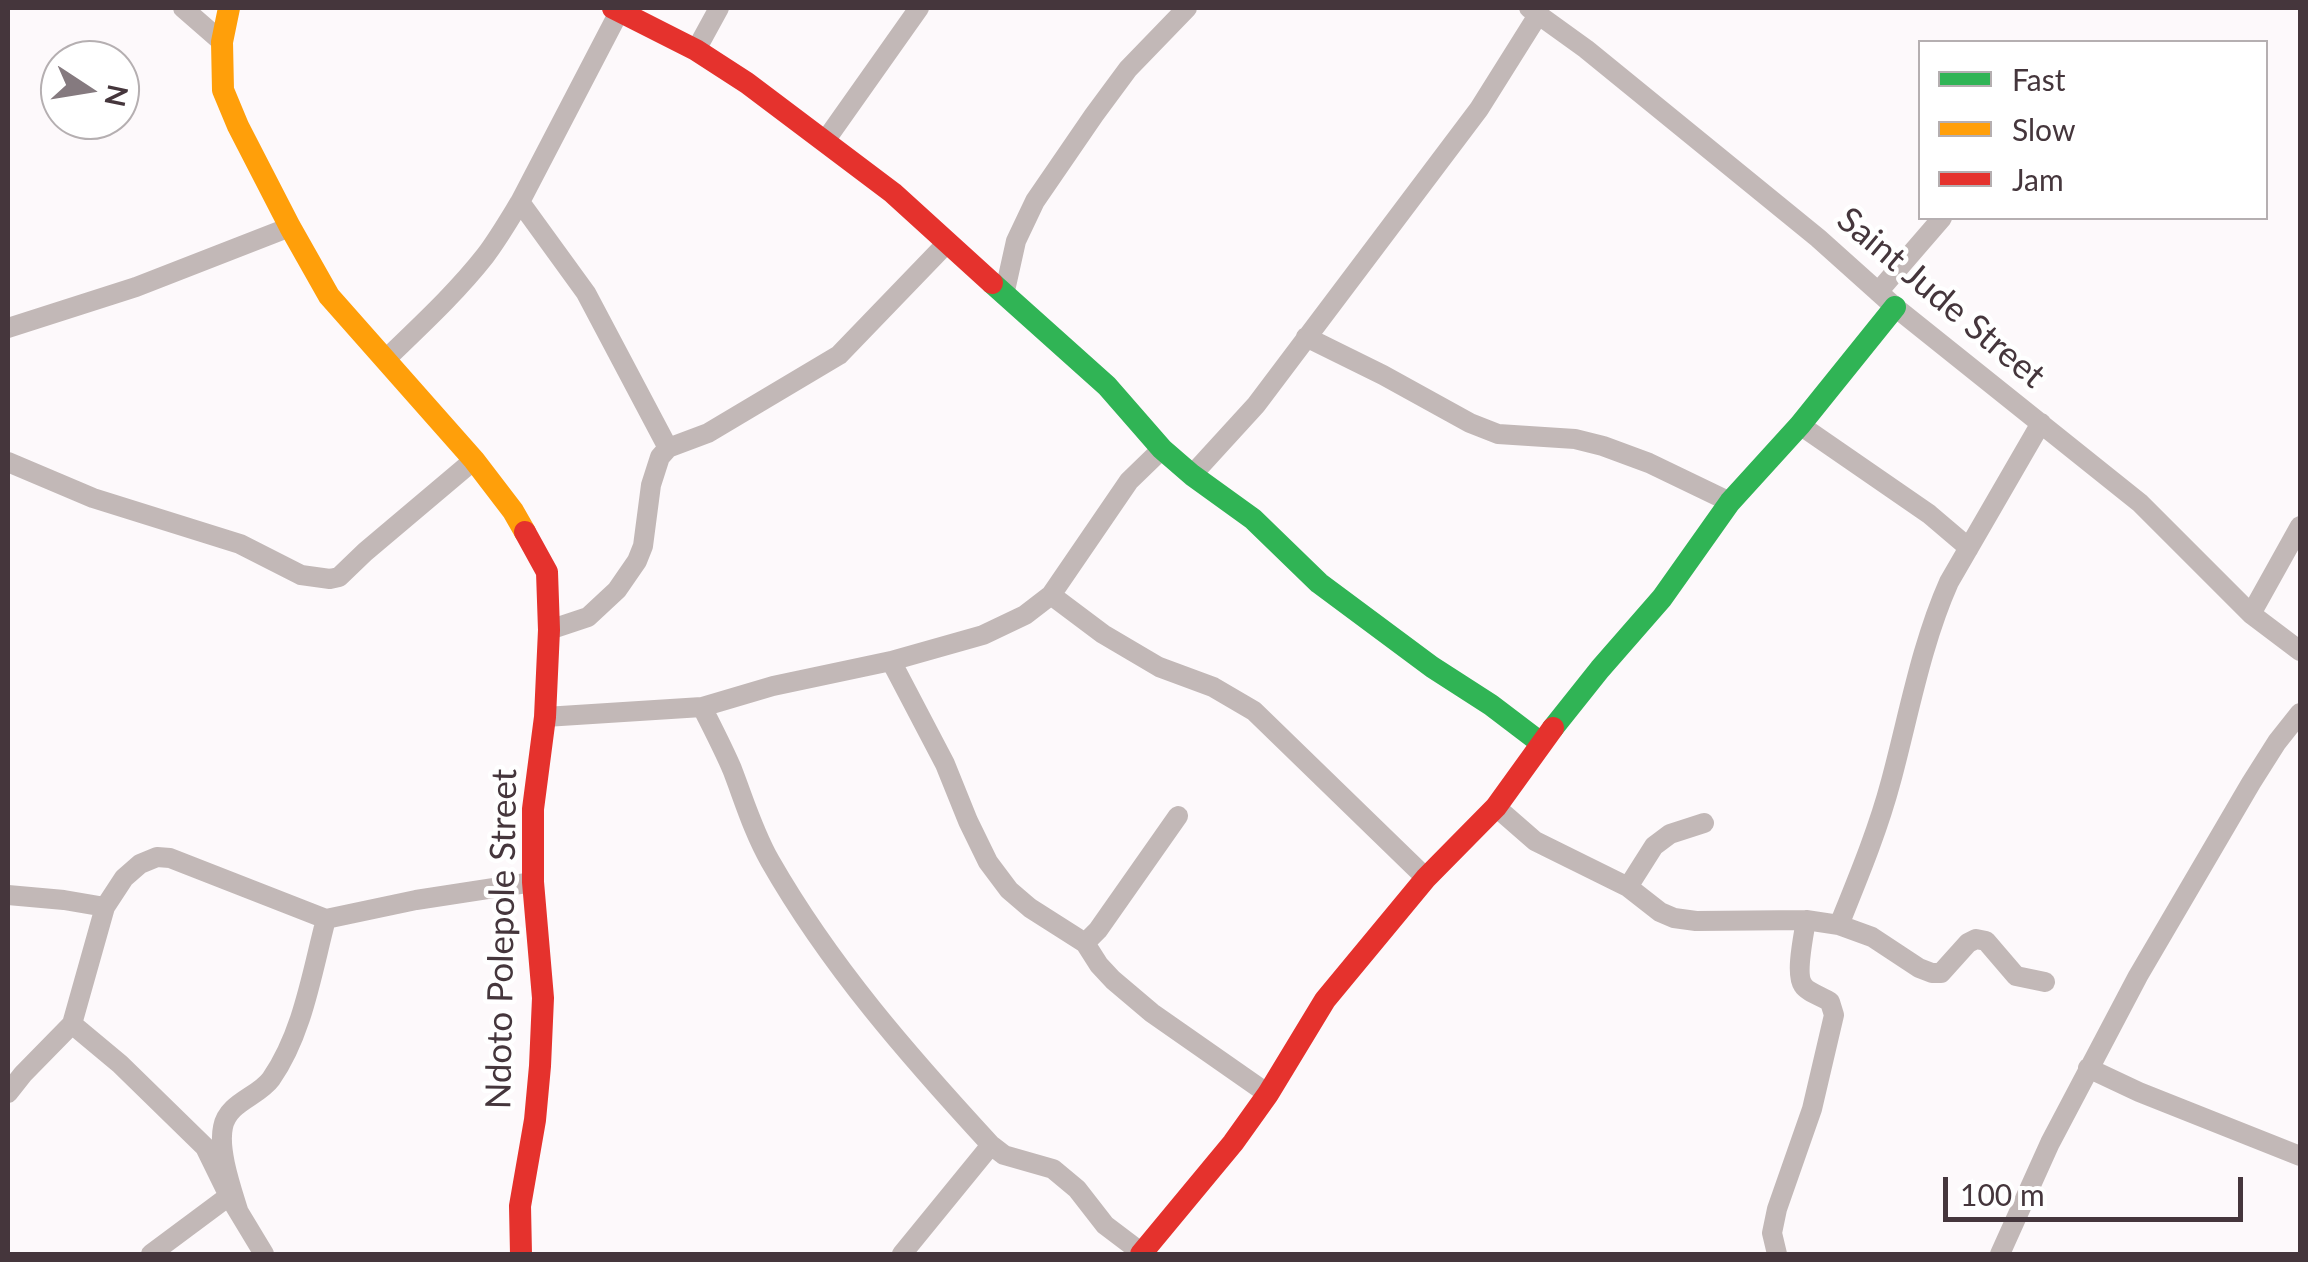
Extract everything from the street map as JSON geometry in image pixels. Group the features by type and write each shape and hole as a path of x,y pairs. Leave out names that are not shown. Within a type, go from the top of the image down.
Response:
{"street":[{"path":"183,8 222,42"},
{"name":"Ndoto Polepole Street","path":"229,8 222,42 223,90 290,227 329,296 514,511 547,572 545,717 533,809 533,882 543,998 535,1120 520,1206 521,1254"},
{"path":"696,50 719,8"},
{"path":"825,140 919,8"},
{"path":"1004,294 1016,241 1035,201 1128,70 1187,8"},
{"path":"386,359 486,255 520,202 616,10 696,50 893,193 1107,386 1162,449 1253,520 1318,583 1541,743"},
{"path":"1192,476 1256,406 1479,110 1534,11"},
{"name":"Saint Jude Street","path":"1534,11 1586,49 1818,238 1886,299 2140,503 2251,614 2300,650"},
{"path":"520,202 586,292 668,448"},
{"path":"702,706 731,767 752,826 796,904 876,1015 991,1145 1004,1155 1053,1169 1068,1180 1104,1225 1143,1254 1234,1143 1325,1000 1426,878 1496,806 1600,669 1662,598 1730,502 1800,425 1941,220"},
{"path":"8,328 136,288 290,227"},
{"path":"549,630 588,617 617,590 638,562 644,546 651,485 660,458 668,448 708,433 838,355 948,243"},
{"path":"1306,337 1484,429 1603,446 1649,462 1730,502"},
{"path":"1839,925 1876,830 1939,604 1948,582 2042,422"},
{"path":"1800,425 1929,514 1968,548"},
{"path":"545,717 702,706 774,686 891,662 984,635 1025,615 1050,595 1129,481 1162,449"},
{"path":"8,462 93,498 240,544 301,574 330,579 339,576 474,460"},
{"path":"2251,614 2300,526"},
{"path":"1050,595 1103,634 1159,666 1213,686 1254,712 1426,878"},
{"path":"891,662 944,764 988,862 1009,890 1085,944 1113,980 1152,1013 1268,1094"},
{"path":"2000,1254 2042,1160 2138,976 2251,783 2300,714"},
{"path":"1496,806 1535,841 1628,887 1674,918 1806,920 1839,925 1872,938 1932,973 1941,973 1968,943 1986,941 2016,976 2044,982"},
{"path":"1085,944 1178,816"},
{"path":"1628,887 1654,846 1670,834 1704,823"},
{"path":"8,1093 72,1024 104,908 124,878 156,857 170,858 326,919 533,882"},
{"path":"8,895 104,908"},
{"path":"233,1203 223,1124 229,1113 267,1084 282,1062 293,1040 326,919"},
{"path":"1777,1254 1772,1233 1777,1210 1812,1109 1834,1015 1830,1002 1800,982 1806,920"},
{"path":"72,1024 134,1077 205,1147 264,1254"},
{"path":"2088,1068 2300,1156"},
{"path":"902,1254 991,1145"},
{"path":"151,1254 233,1203"}],"traffic: fast":[{"path":"992,283 1107,386 1162,449 1253,519 1319,583 1541,743"},
{"path":"1553,728 1662,598 1730,502 1800,425 1895,307"}],"traffic: slow":[{"path":"229,8 222,42 223,90 290,227 329,296 474,460 525,532"}],"traffic: jam":[{"path":"613,8 696,50 747,83 893,193 992,283"},
{"path":"521,1254 520,1206 540,1066 543,998 533,882 533,809 545,717 549,630 547,572 525,532"},
{"path":"1141,1254 1233,1143 1325,1000 1426,878 1496,807 1553,728"}]}
